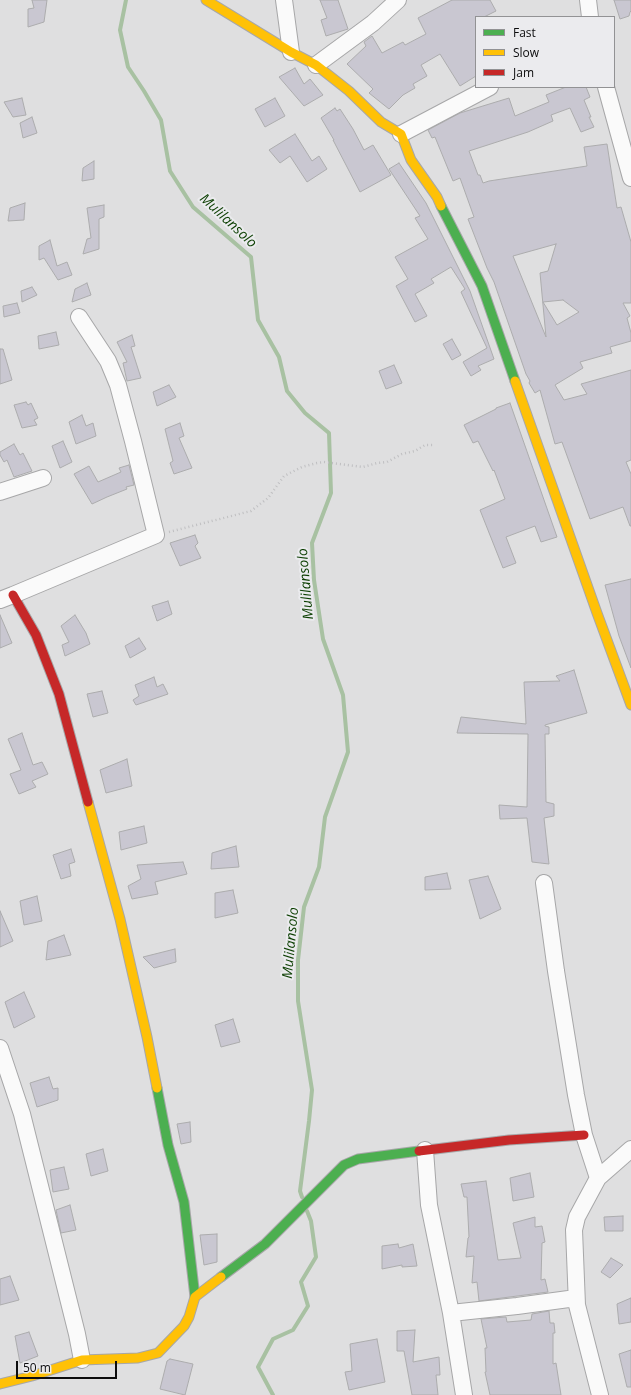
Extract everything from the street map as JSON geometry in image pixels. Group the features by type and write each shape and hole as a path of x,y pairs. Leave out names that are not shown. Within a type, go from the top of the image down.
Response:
{"street":[{"path":"206,0 291,52 316,65 349,91 381,122 401,134 411,160 437,197 482,286 594,605 631,705"},
{"path":"284,0 291,52"},
{"path":"316,65 373,23 398,0"},
{"path":"588,0 590,16"},
{"path":"401,134 488,88"},
{"path":"606,88 631,178"},
{"path":"0,1384 32,1376 82,1360 138,1358 158,1353 184,1326 189,1317 195,1297 184,1202 168,1145 147,1037 120,919 59,694 36,636 7,597 156,535 134,441 118,385 108,361 79,317"},
{"path":"0,492 43,478"},
{"path":"544,883 576,1095 584,1135 598,1178"},
{"path":"0,1048 22,1114 77,1334 82,1360"},
{"path":"195,1297 265,1244 344,1165 358,1158 509,1140 584,1135"},
{"path":"600,1395 576,1305 574,1230 577,1217 598,1178 631,1149"},
{"path":"425,1150 429,1205 451,1313 464,1395"},
{"path":"451,1313 576,1298"}],"path":[{"path":"156,535 251,511 268,498 284,476 302,467 324,462 364,467 387,462 425,445 433,445"}],"building":[{"path":"32,0 47,0 44,22 28,27 28,9 34,8"},
{"path":"320,0 338,0 348,29 326,36 321,20 327,18"},
{"path":"452,0 490,0 496,11 486,16 475,16 475,77 460,86 440,54 421,65 427,76 413,84 415,88 403,95 389,109 369,93 373,89 347,64 366,46 364,42 372,36 382,53 403,42 405,45 426,34 418,18"},
{"path":"614,0 631,0 631,11 629,16 620,19"},
{"path":"295,68 304,84 310,79 323,95 304,106 279,77"},
{"path":"564,88 586,88 590,97 584,100 591,117 589,117 594,127 581,132 570,108 551,115 553,121 528,132 469,151 478,175 480,175 483,183 587,166 584,147 607,144 617,208 621,207 631,242 631,303 623,303 630,316 627,318 631,333 631,341 610,347 612,353 580,362 583,368 555,385 564,400 587,394 581,384 631,370 631,460 626,462 631,474 631,526 623,507 590,519 562,442 555,444 540,390 535,393 529,383 530,381 526,374 494,282 468,219 474,217 460,178 453,181 435,137 432,138 428,130 460,113 509,98 515,116 549,102 546,95","holes":["556,244 548,271 540,273 546,337 513,256","563,300 579,312 557,325 543,302"]},
{"path":"22,98 26,115 13,117 4,102"},
{"path":"275,98 285,116 265,127 255,109"},
{"path":"335,108 337,111 340,109 364,150 373,145 391,175 360,192 334,140 321,118"},
{"path":"32,117 37,133 23,138 20,123"},
{"path":"295,134 312,161 319,156 327,169 307,182 290,156 280,163 269,150"},
{"path":"94,161 94,179 82,181 83,168"},
{"path":"399,163 426,203 470,291 494,359 478,366 481,370 471,376 463,362 487,348 461,292 465,289 451,267 431,279 434,283 415,294 427,316 415,322 396,286 408,279 395,257 428,239 415,218 420,216 389,169"},
{"path":"25,203 24,220 8,221 10,208"},
{"path":"104,205 104,217 99,219 99,249 83,254 87,239 91,238 87,208"},
{"path":"50,240 57,266 67,262 72,275 58,280 44,258 39,260 39,246"},
{"path":"87,283 91,295 72,302 75,289"},
{"path":"32,287 37,295 22,302 21,291"},
{"path":"17,303 20,313 4,317 3,306"},
{"path":"56,332 59,345 39,349 38,336"},
{"path":"132,335 135,346 131,347 141,378 127,381 123,363 127,362 117,342"},
{"path":"452,339 461,355 452,360 443,344"},
{"path":"0,349 3,349 12,380 0,384"},
{"path":"394,365 402,383 386,389 379,371"},
{"path":"169,385 176,397 157,406 153,392"},
{"path":"26,402 28,405 31,403 38,418 34,420 37,425 22,428 14,405"},
{"path":"510,403 557,537 541,542 535,526 506,537 516,563 503,568 480,510 505,499 494,470 493,471 478,441 473,443 464,425 496,408"},
{"path":"82,415 86,426 93,423 96,436 76,444 69,422"},
{"path":"180,423 184,436 179,438 192,468 174,474 170,463 173,461 165,429"},
{"path":"63,441 72,462 60,468 52,446"},
{"path":"14,444 20,455 23,453 32,471 14,477 7,460 4,462 0,452"},
{"path":"129,465 134,485 126,487 127,489 92,504 74,474 89,466 98,482 121,472 119,468"},
{"path":"195,535 198,543 195,546 201,558 180,566 170,543"},
{"path":"631,579 631,668 619,636 605,585"},
{"path":"168,601 172,614 157,621 152,606"},
{"path":"0,615 12,643 0,648"},
{"path":"75,615 86,633 90,644 65,656 62,645 69,642 61,626"},
{"path":"139,638 146,649 130,658 125,646"},
{"path":"574,670 587,713 545,725 549,727 549,734 545,734 546,802 554,804 554,816 544,818 549,864 532,862 527,818 500,819 499,805 527,807 528,734 457,733 461,717 526,724 524,682 560,681 556,676"},
{"path":"154,677 157,687 163,684 168,694 136,705 133,700 139,696 135,685"},
{"path":"102,691 108,713 93,717 87,694"},
{"path":"22,733 33,765 42,762 48,774 32,781 36,787 19,794 10,774 21,770 8,739"},
{"path":"127,759 132,786 106,793 100,770"},
{"path":"144,826 147,843 121,850 119,832"},
{"path":"236,846 239,867 211,869 212,853"},
{"path":"71,849 75,862 69,864 71,876 61,879 53,855"},
{"path":"183,862 187,874 155,882 158,894 132,899 128,886 141,879 137,865"},
{"path":"447,873 451,889 425,890 425,877"},
{"path":"488,876 501,909 480,919 469,880"},
{"path":"233,890 238,913 215,918 215,893"},
{"path":"37,896 42,921 24,925 20,901"},
{"path":"0,911 13,941 0,947"},
{"path":"64,935 71,955 46,960 48,941"},
{"path":"175,949 176,962 154,968 143,957"},
{"path":"24,992 35,1017 14,1028 5,1002"},
{"path":"233,1019 240,1042 221,1047 215,1025"},
{"path":"49,1077 53,1089 58,1088 58,1100 37,1107 30,1083"},
{"path":"190,1122 191,1142 181,1144 177,1124"},
{"path":"103,1149 108,1171 91,1176 86,1154"},
{"path":"64,1167 69,1189 53,1192 50,1170"},
{"path":"530,1173 534,1197 513,1201 510,1178"},
{"path":"486,1181 498,1260 521,1258 513,1223 535,1217 535,1227 542,1226 545,1242 542,1243 541,1280 545,1279 548,1292 479,1301 477,1282 472,1283 474,1256 466,1257 469,1237 467,1197 464,1197 461,1184"},
{"path":"70,1205 76,1230 61,1233 56,1210"},
{"path":"623,1216 623,1231 605,1231 604,1217"},
{"path":"217,1234 217,1262 204,1265 200,1235"},
{"path":"398,1244 399,1248 413,1244 417,1266 402,1267 402,1265 382,1269 382,1246"},
{"path":"611,1258 623,1265 610,1278 601,1272"},
{"path":"10,1276 19,1300 0,1305 0,1279"},
{"path":"631,1298 631,1322 619,1324 617,1304"},
{"path":"549,1311 550,1323 554,1323 555,1333 553,1333 553,1364 556,1363 561,1395 490,1395 485,1372 485,1348 487,1348 481,1319 506,1317 507,1322 531,1320 532,1314"},
{"path":"415,1330 413,1362 439,1357 440,1375 436,1375 438,1395 412,1395 404,1351 397,1351 397,1331"},
{"path":"29,1332 38,1356 20,1363 15,1336"},
{"path":"377,1339 385,1382 349,1390 345,1372 352,1371 350,1344"},
{"path":"631,1350 631,1387 627,1387 619,1354"},
{"path":"170,1359 193,1364 185,1395 160,1389 167,1361"}],"waterway":[{"name":"Mulilansolo","path":"126,0 120,30 128,67 161,120 170,171 193,207 251,257 258,320 279,357 287,391 305,413 329,433 331,493 312,543 314,580 323,639 343,695 348,752 325,817 319,867 304,907 298,960 298,1001 312,1090 300,1191 302,1197"},
{"name":"Mulilansolo","path":"273,1395 258,1367 273,1339 293,1330 308,1306 301,1282 316,1257 311,1221 307,1211"}],"traffic: fast":[{"path":"441,206 482,286 515,381"},
{"path":"157,1088 168,1145 184,1202 195,1297"},
{"path":"221,1277 265,1244 344,1165 358,1159 419,1151"}],"traffic: slow":[{"path":"206,0 291,52 316,65 349,91 381,122 401,134 411,160 437,197 441,206"},
{"path":"515,381 631,705"},
{"path":"88,802 120,919 157,1088"},
{"path":"0,1384 32,1376 82,1360 138,1358 158,1353 184,1326 189,1317 195,1297 221,1277"}],"traffic: jam":[{"path":"13,595 36,635 59,694 88,802"},
{"path":"419,1151 509,1140 584,1135"}]}
